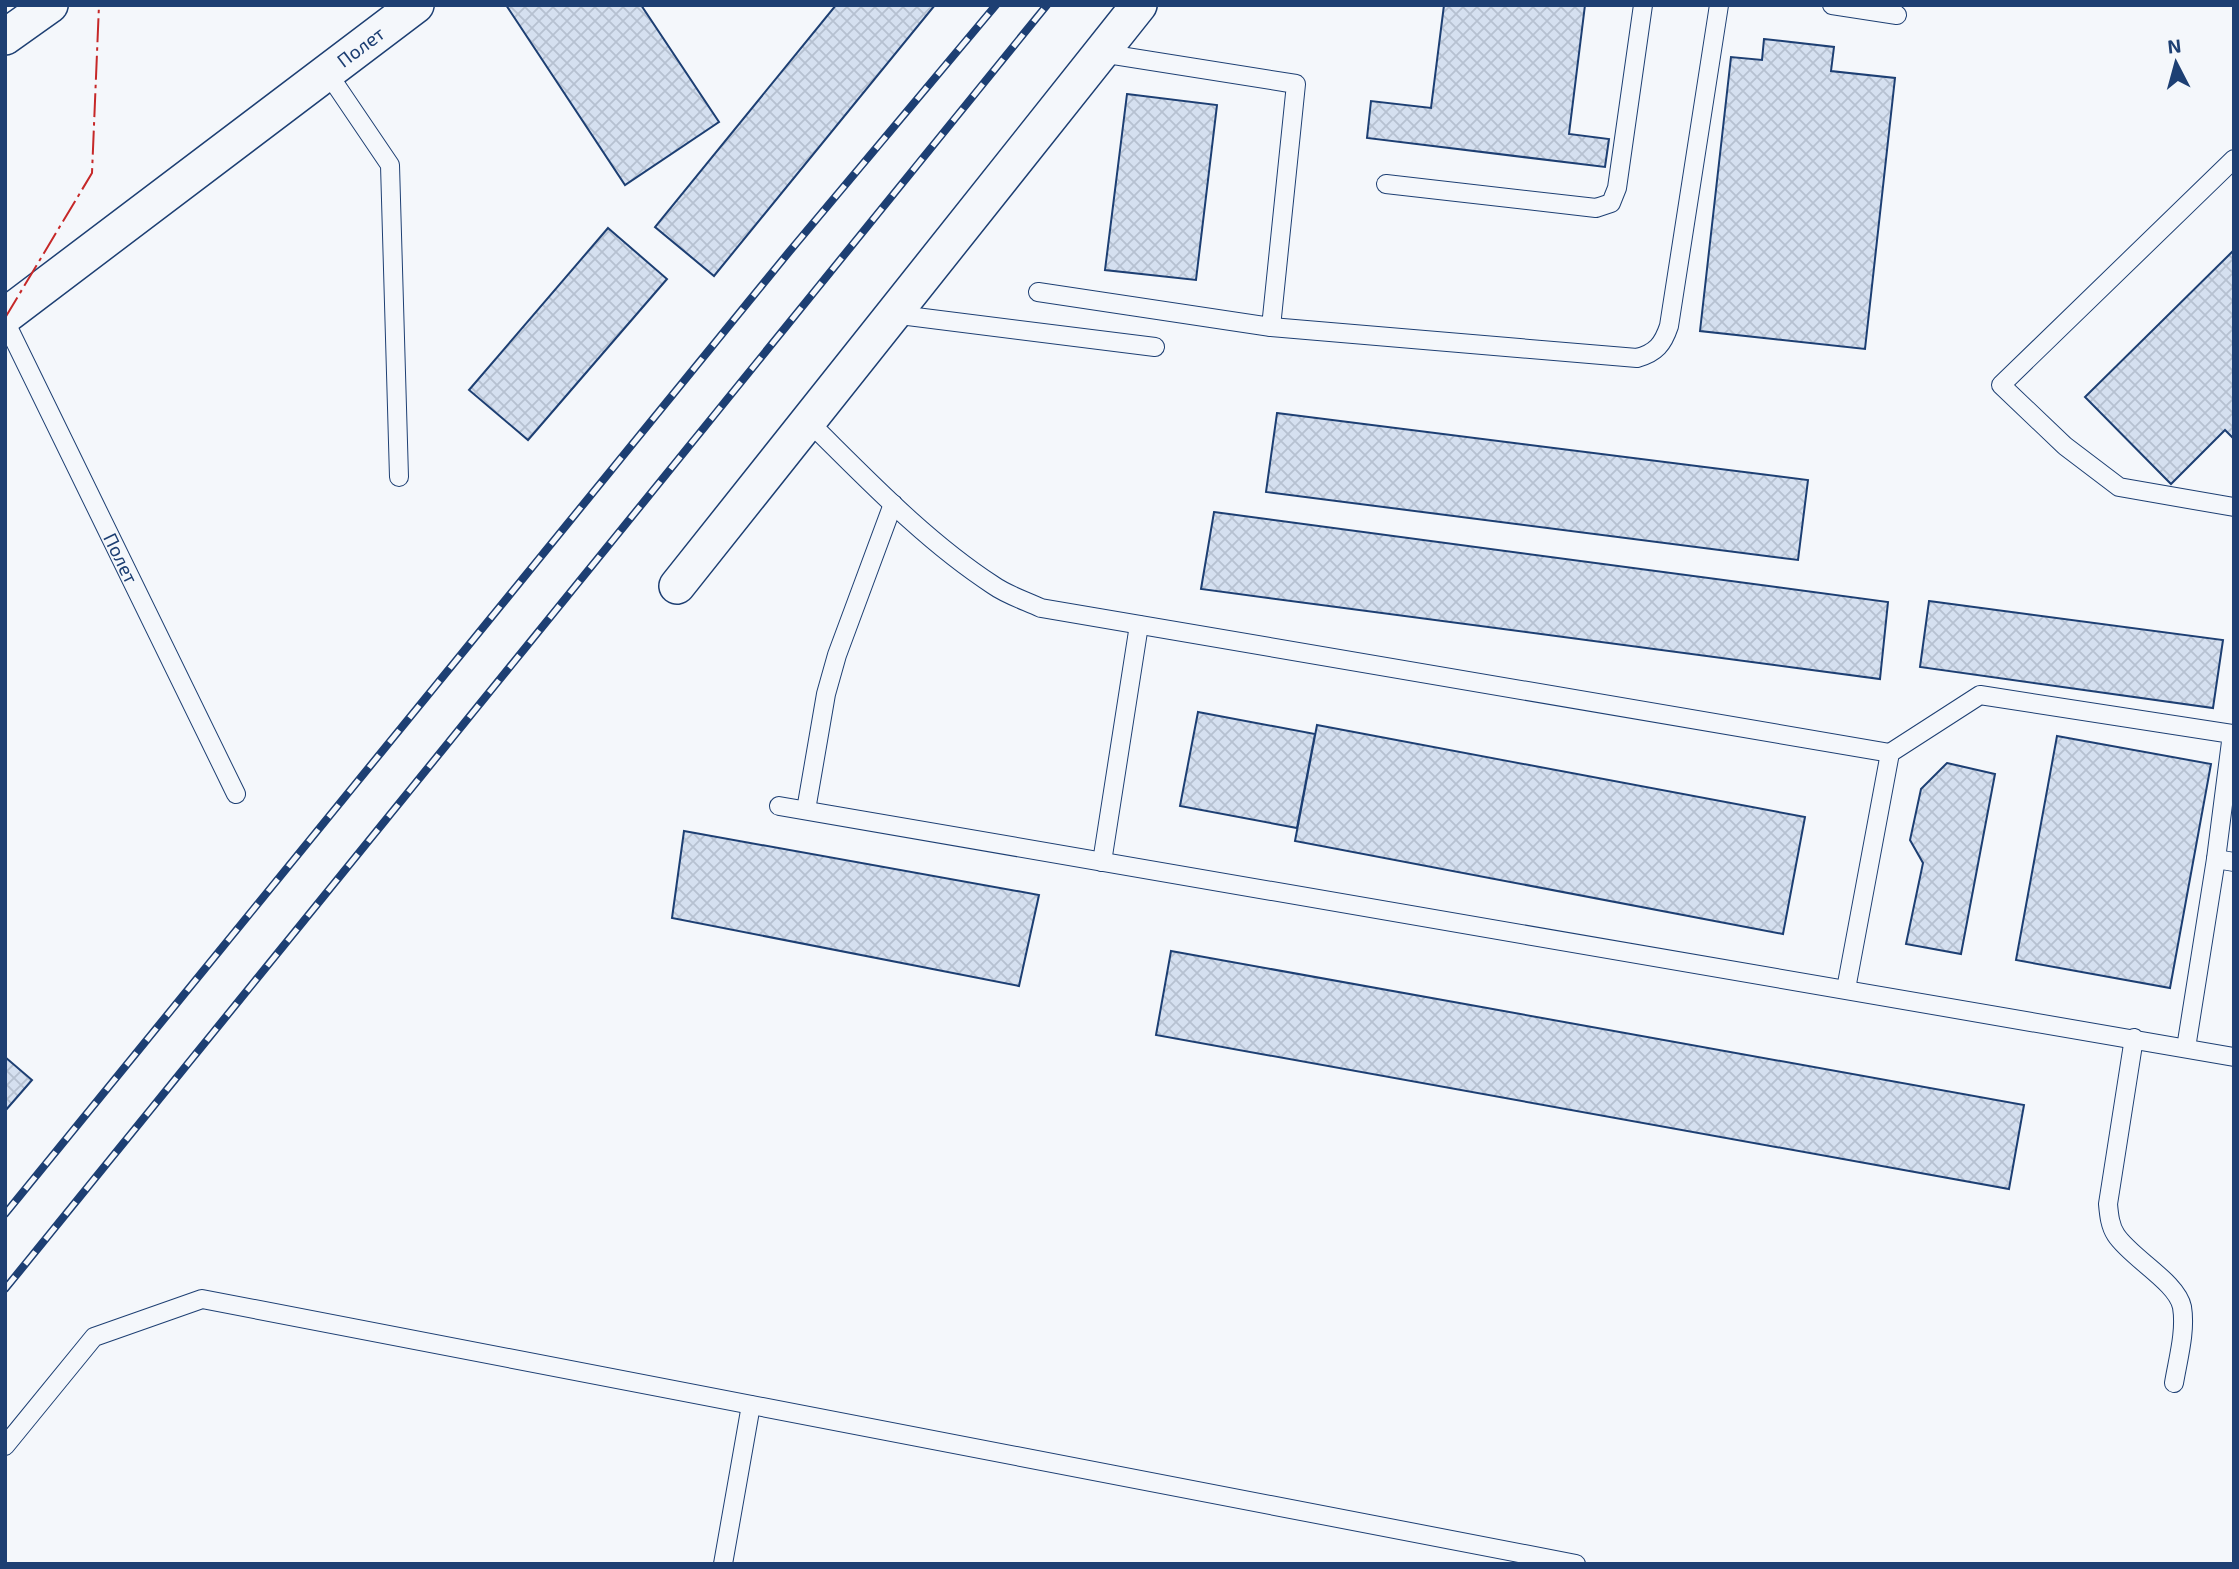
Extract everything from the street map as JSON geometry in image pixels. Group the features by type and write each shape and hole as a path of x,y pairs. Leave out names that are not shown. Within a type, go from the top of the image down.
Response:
{"street":[{"path":"5,37 50,5"},
{"name":"Полет","path":"5,318 416,5"},
{"path":"677,586 1139,5"}],"lane":[{"path":"1387,184 1597,208 1611,203 1617,188 1643,5"},
{"path":"1038,292 1271,327 1637,358 1650,354 1664,342 1669,326 1719,5"},
{"path":"1832,5 1897,15"},
{"path":"1101,53 1296,84 1271,327"},
{"path":"327,72 390,165 400,477"},
{"path":"2234,159 2001,385 2065,446 2119,487 2234,507"},
{"path":"892,314 1155,347"},
{"name":"Полет","path":"5,318 236,794"},
{"path":"807,420 936,542 994,586 1041,608 1890,753 1980,695 2232,734 2225,860 2186,1048"},
{"path":"806,810 837,654 893,504"},
{"path":"1102,862 1139,625"},
{"path":"1846,989 1890,753"},
{"path":"779,806 2234,1057"},
{"path":"2134,1038 2108,1204 2110,1221 2116,1236 2173,1289 2182,1304 2183,1324 2174,1383"},
{"path":"5,1446 94,1337 202,1299 1576,1564"},
{"path":"723,1564 751,1405"}],"building":[{"path":"506,5 641,5 719,122 625,185"},
{"path":"836,5 935,5 714,276 655,227"},
{"path":"1444,5 1585,5 1569,134 1609,139 1605,167 1367,138 1371,101 1431,108"},
{"path":"1764,39 1834,47 1831,71 1895,78 1865,349 1700,331 1731,57 1762,60"},
{"path":"1127,94 1217,105 1196,280 1105,270"},
{"path":"608,228 667,279 528,440 469,390"},
{"path":"2234,250 2234,439 2225,430 2171,484 2085,397"},
{"path":"1277,413 1808,480 1798,560 1266,492"},
{"path":"1214,512 1888,602 1880,679 1201,589"},
{"path":"1929,601 2223,640 2213,708 1920,667"},
{"path":"1198,712 1315,734 1297,828 1180,806"},
{"path":"1317,725 1805,817 1783,934 1295,841"},
{"path":"2057,736 2211,764 2170,988 2016,960"},
{"path":"1947,763 1995,774 1961,954 1906,944 1923,863 1910,840 1921,789"},
{"path":"684,831 1039,895 1019,986 672,918"},
{"path":"1171,951 2024,1105 2009,1189 1156,1035"},
{"path":"5,1057 32,1080 5,1111"}],"railway":[{"path":"5,1214 789,252 996,5"},
{"path":"5,1289 1047,5"}],"power":[{"path":"5,318 92,173 99,5"}]}
